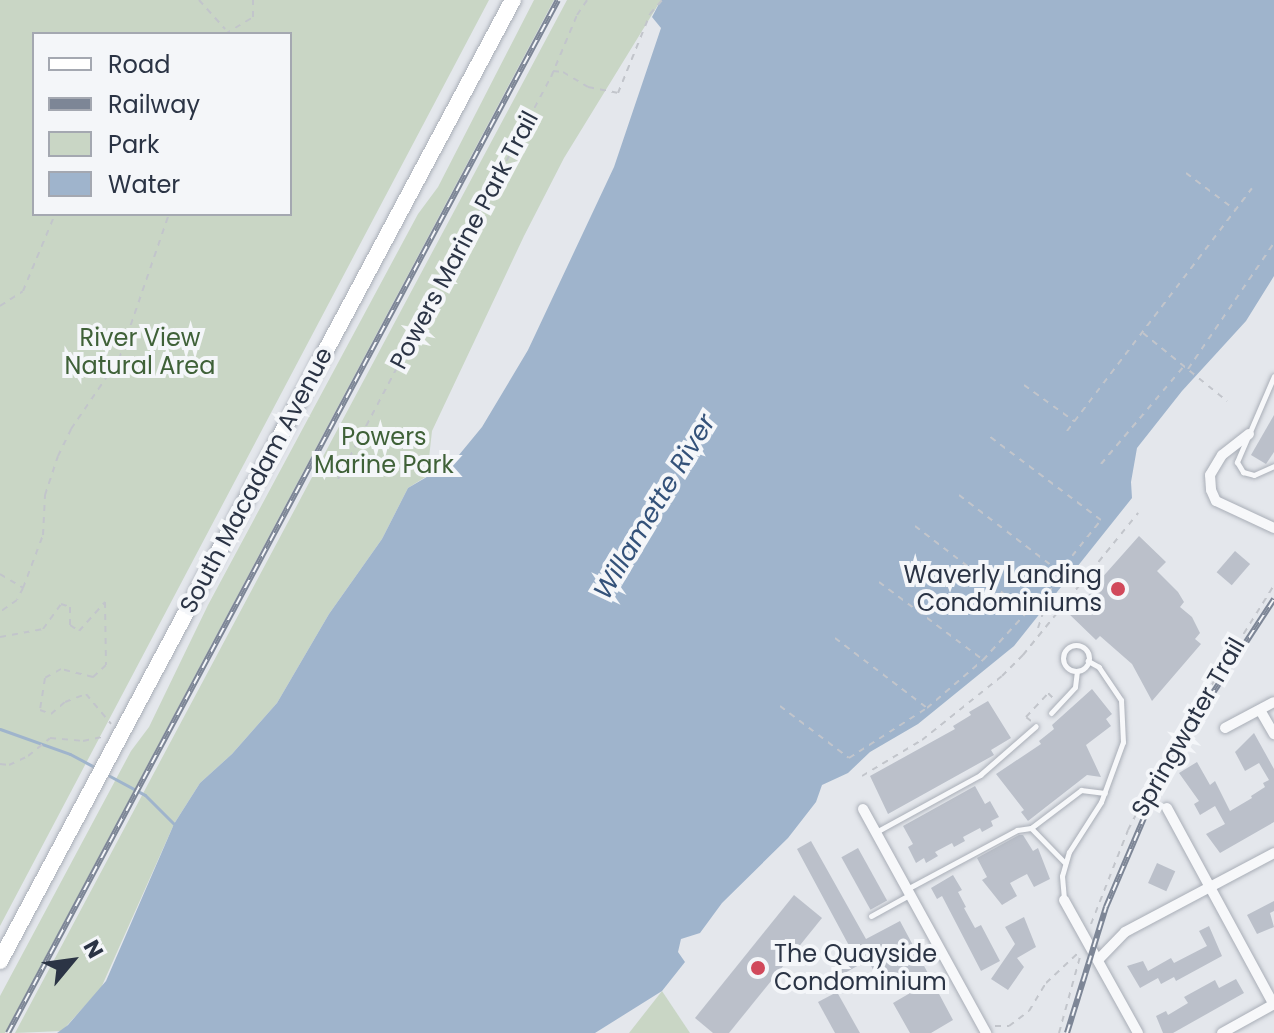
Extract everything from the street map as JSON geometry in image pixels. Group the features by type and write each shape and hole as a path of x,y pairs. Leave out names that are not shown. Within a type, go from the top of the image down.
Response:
{"main road":[{"name":"South Macadam Avenue","path":"0,961 513,0"}],"street":[{"path":"1249,434 1222,455 1210,475 1211,490 1216,501 1274,528"},
{"path":"1225,728 1274,702"},
{"path":"1260,710 1274,734"},
{"path":"1167,808 1274,1005 1222,1033"},
{"path":"863,809 984,1030"},
{"path":"1098,960 1125,932 1274,853"},
{"path":"1064,900 1138,1033"}],"lane":[{"path":"1274,376 1237,462 1243,472 1254,475 1274,466"},
{"path":"1051,713 1075,687 1077,671 1088,661 1088,653 1081,646 1067,648 1064,662 1077,671"},
{"path":"1064,900 1061,889 1065,863 1105,793 1123,742 1125,722 1121,700 1099,667 1088,661"},
{"path":"876,832 980,775 1036,726"},
{"path":"871,916 1017,830 1031,828 1081,790 1105,793"},
{"path":"1031,828 1065,863"}],"path":[{"path":"199,0 226,32 253,17 253,0"},
{"name":"Powers Marine Park Trail","path":"338,479 553,71 577,15 587,0"},
{"path":"553,71 563,72 588,87 618,93 650,14 662,0"},
{"path":"1186,173 1235,210"},
{"path":"1067,431 1252,188"},
{"path":"0,306 23,291 54,216"},
{"path":"0,612 17,600 23,588 43,535 45,495 58,456 71,429 119,359 168,216"},
{"path":"1101,464 1186,368 1274,243"},
{"path":"1142,332 1227,401"},
{"path":"1024,385 1074,421"},
{"path":"780,706 849,758 927,708 983,660 1027,612 1101,520 989,436"},
{"path":"959,495 1060,572"},
{"path":"862,776 922,740 1002,676 1041,634 1138,513"},
{"path":"915,526 1027,612"},
{"path":"0,574 23,588"},
{"path":"1038,628 1054,579"},
{"path":"879,582 983,660"},
{"name":"Springwater Trail","path":"1093,919 1128,830 1161,766 1274,585"},
{"path":"0,637 43,629 61,604 70,607 70,625 79,631 105,602 106,665 93,677 61,669 45,678 40,710 51,714 65,702 86,694 101,716 122,732"},
{"path":"835,638 927,708"},
{"path":"1036,726 1026,717 1048,693 1060,704"},
{"path":"0,764 9,765 28,756 50,738 83,741 122,732"},
{"path":"984,1030 1009,1026 1029,1011 1046,983 1083,948"},
{"path":"1059,1033 1080,957"}],"green space":[{"name":"River View Natural Area","path":"0,0 489,0 0,926"},
{"path":"534,0 554,0 5,1033 0,1033 0,996 131,751 149,727 208,605 418,214 438,187"},
{"name":"Powers Marine Park","path":"567,0 661,0 564,158 524,236 432,431 427,476 408,488 382,539 329,614 277,703 232,754 200,783 174,824 101,988 62,1031 15,1033"},
{"path":"662,991 690,1033 629,1033"}],"water":[{"name":"Willamette River","path":"661,0 1274,0 1274,276 1246,321 1182,391 1137,448 1131,482 1132,498 1014,646 918,724 870,752 848,773 822,785 816,802 788,838 722,903 700,933 681,939 678,952 685,962 662,991 595,1033 57,1033 68,1025 106,981 174,824 200,783 232,754 277,703 329,614 382,539 408,488 454,461 482,427 528,350 614,167 661,28 652,17"}],"building":[{"path":"1274,415 1274,452 1266,464 1251,455"},
{"path":"1139,536 1166,562 1157,571 1178,592 1184,602 1180,607 1192,617 1200,633 1195,639 1201,644 1152,701 1132,664 1100,636 1096,640 1068,613 1102,583 1099,581"},
{"path":"1235,551 1250,564 1232,585 1217,572"},
{"path":"1092,689 1112,714 1106,719 1111,726 1086,745 1101,777 1087,775 1028,821 1021,812 1024,810 996,774 1041,744 1039,741 1054,729 1052,725"},
{"path":"988,701 1011,738 991,750 994,755 888,814 870,776 955,729 953,726 971,715 969,712"},
{"path":"1254,733 1274,769 1274,822 1220,853 1206,834 1225,824 1215,806 1200,815 1194,804 1199,801 1179,773 1197,762 1210,785 1215,781 1230,811 1252,798 1269,780 1259,763 1245,771 1235,752"},
{"path":"975,786 985,804 990,801 999,817 991,821 993,826 982,832 980,828 963,837 965,841 954,847 952,843 935,852 938,856 926,863 924,858 916,863 908,847 913,844 903,826"},
{"path":"1023,835 1033,851 1038,848 1050,879 1034,887 1027,874 1010,883 1017,896 1002,905 982,880 987,877 977,858"},
{"path":"811,841 866,939 900,921 953,1020 931,1033 910,1033 893,1003 917,989 907,971 881,985 868,960 843,974 836,963 853,953 797,849"},
{"path":"858,848 887,900 870,910 841,857"},
{"path":"1157,863 1175,871 1166,891 1148,883"},
{"path":"953,875 962,890 958,892 964,908 975,928 981,925 1000,961 981,971 942,896 937,899 931,888"},
{"name":"The Quayside Condominium","path":"794,895 822,918 729,1033 713,1033 695,1018"},
{"path":"1274,901 1274,911 1270,913 1274,927 1257,934 1247,915"},
{"path":"1024,917 1036,947 1017,958 1024,967 1008,990 991,979 1015,944 1005,927"},
{"path":"1209,926 1222,956 1176,981 1174,977 1161,984 1158,978 1140,988 1127,966 1143,961 1148,971 1171,958 1174,963 1207,946 1199,931"},
{"path":"1236,979 1244,993 1173,1033 1163,1033 1156,1016 1166,1011 1168,1015 1188,1003 1184,997 1215,980 1219,988"},
{"path":"837,992 860,1033 835,1033 818,1002"}],"waterway":[{"path":"0,729 70,754 96,768"},
{"path":"106,774 145,795 174,824"}],"railway":[{"path":"8,1033 558,0"},
{"path":"1067,1033 1106,907 1155,792 1190,728 1274,599"}],"place":[{"name":"Waverly Landing Condominiums","path":"1118,589"},
{"name":"The Quayside Condominium","path":"758,968"}]}
